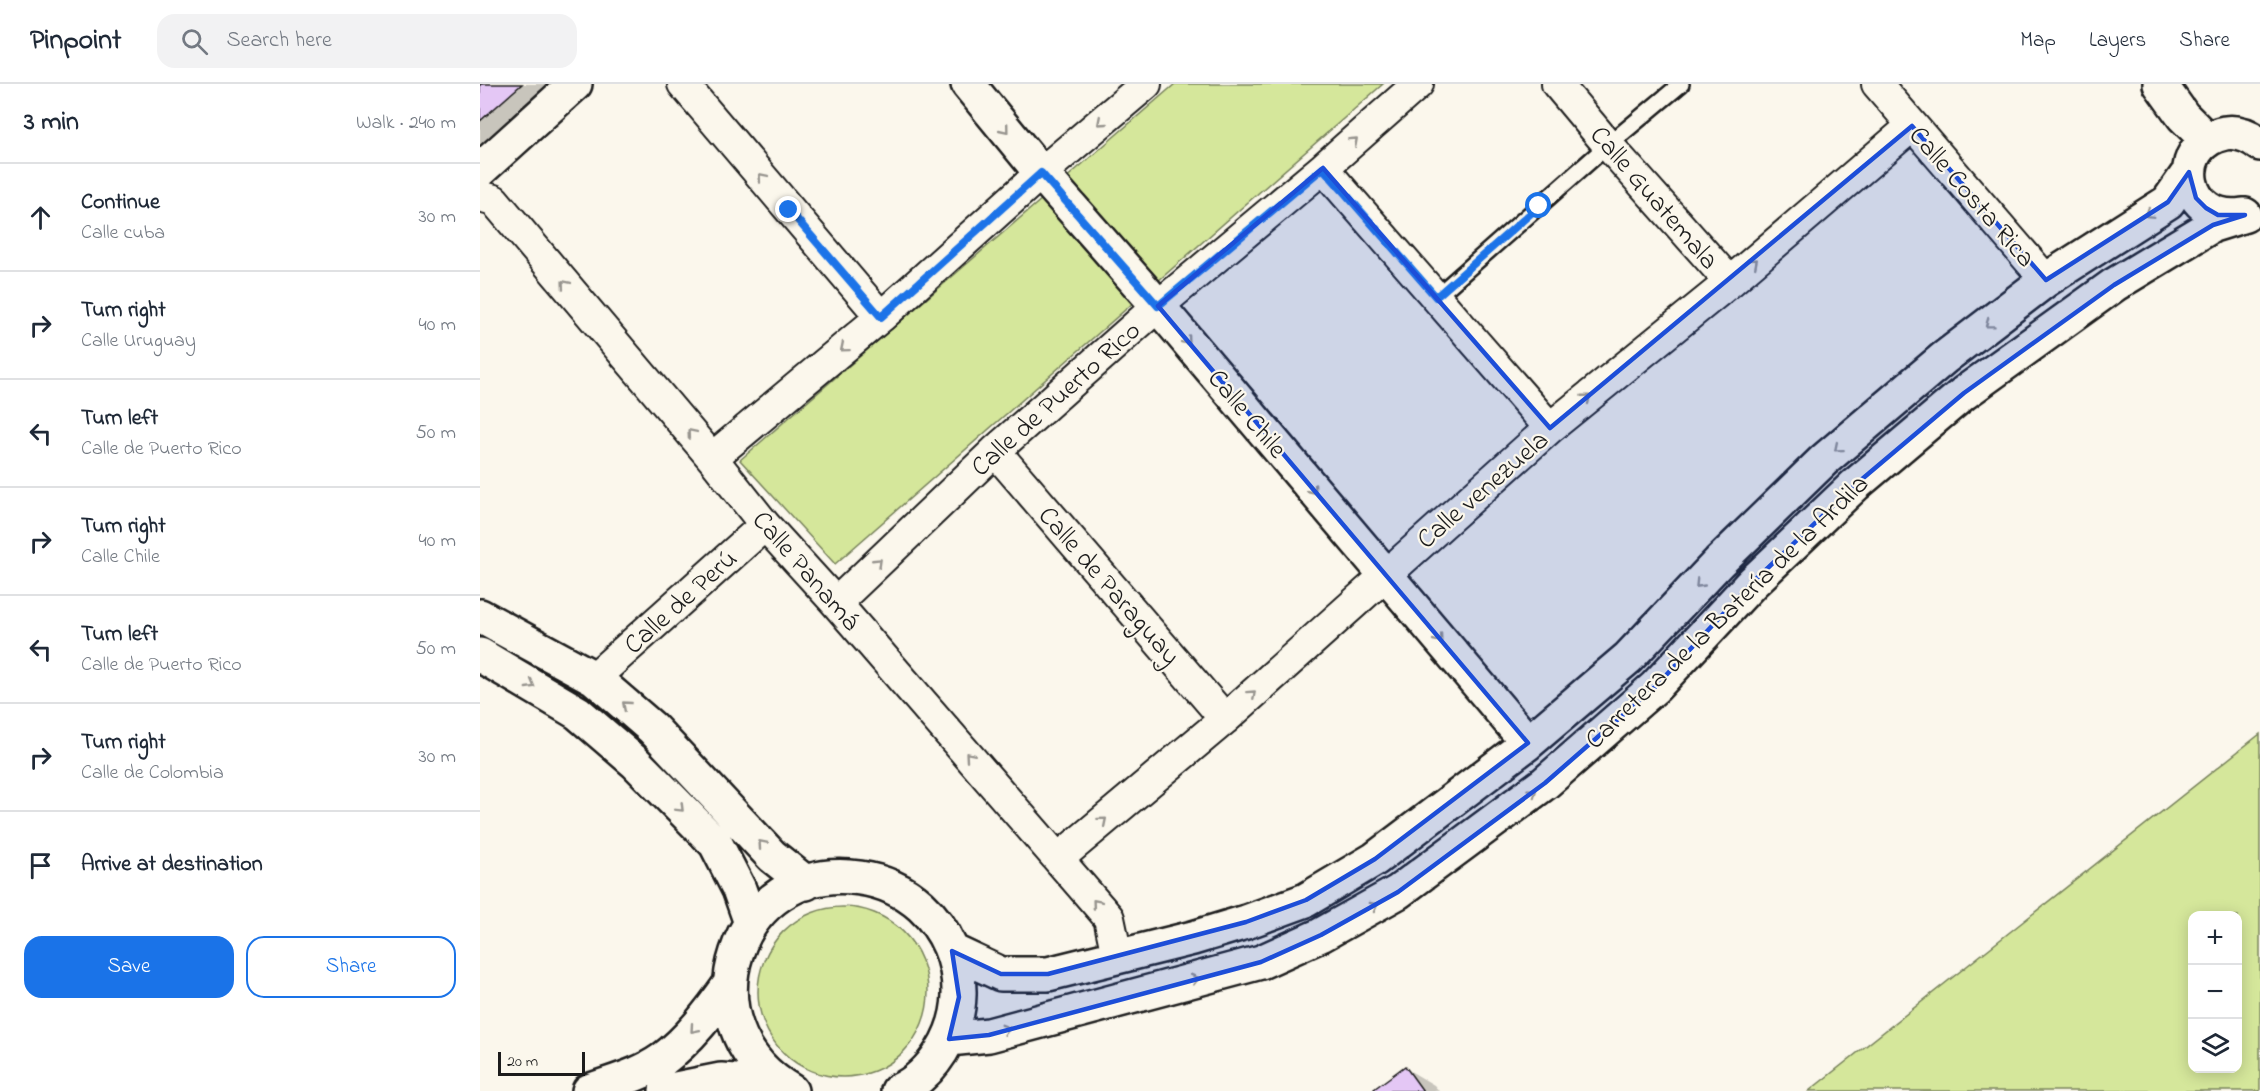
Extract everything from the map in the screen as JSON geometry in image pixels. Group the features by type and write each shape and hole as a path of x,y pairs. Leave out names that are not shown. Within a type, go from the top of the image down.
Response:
{"street":[{"path":"480,170 575,84"},
{"path":"683,84 881,317"},
{"name":"Calle Chile","path":"968,84 1041,173 1158,306 1528,743"},
{"path":"712,458 881,317 1041,173 1146,84"},
{"name":"Calle de Puerto Rico","path":"836,603 995,451 1158,306 1323,168 1418,84"},
{"name":"Calle Guatemala","path":"1557,84 1730,282"},
{"name":"Calle Costa Rica","path":"1877,84 2046,280"},
{"path":"2160,84 2183,116 2207,140 2231,132 2243,134 2260,144"},
{"name":"Calle venezuela","path":"1059,858 1225,719 1550,428 1730,282 1912,126"},
{"name":"Carretera de la Batería de la Ardila","path":"952,951 1001,974 1048,974 1193,938 1246,922 1306,900 1375,859 1528,743 1628,657 1719,562 1824,460 1944,358 2046,280 2168,202 2189,172 2198,149 2207,140"},
{"path":"1323,168 1550,428"},
{"path":"2189,172 2196,198 2218,215 2231,217 2256,209"},
{"name":"Calle Panamá","path":"480,196 494,200 712,458 765,525 1059,858 1109,918 1117,956"},
{"name":"Carretera de la Batería de la Ardila","path":"949,1039 989,1035 1261,962 1322,935 1398,892 1545,783 1656,687 1752,583 1855,485 1964,393 2114,285 2213,225 2256,209"},
{"name":"Calle de Paraguay","path":"995,451 1225,719"},
{"name":"Calle de Perú","path":"594,678 765,525"},
{"path":"480,616 594,678 652,728 772,856 806,883"},
{"path":"480,655 578,713 635,762 716,844 740,889 751,923"},
{"path":"784,1087 759,1066 745,1046 737,1029 731,1010 730,984 734,960 751,923 768,905 786,892 806,883 828,877 850,876 871,879 893,887 915,900 930,914 952,951 958,977 959,997 949,1039 936,1060 920,1076 898,1091"},
{"path":"589,1091 661,1061 683,1041 730,984"},
{"path":"666,1091 721,1080 784,1087"}],"lane":[{"path":"1436,297 1608,145 1681,84"}],"highlighted area":[{"path":"1912,126 2046,280 2168,202 2189,172 2196,198 2206,208 2218,215 2245,215 2213,225 2114,285 1964,393 1855,485 1752,583 1655,687 1545,783 1398,892 1321,935 1261,962 989,1035 949,1039 959,997 952,951 1001,974 1048,974 1246,922 1306,900 1375,859 1528,743 1158,306 1323,168 1550,428"}],"green space":[{"path":"1175,84 1383,84 835,564 740,460"},
{"path":"2260,734 2260,1091 1809,1091"},
{"path":"843,907 860,908 876,913 903,932 922,959 927,975 927,1009 922,1025 903,1052 876,1071 860,1076 843,1077 826,1076 810,1071 783,1052 764,1025 759,1009 758,992 759,975 764,959 783,932 810,913 826,908"}],"building":[{"path":"480,84 522,84 480,121"},
{"path":"1405,1066 1423,1091 1376,1091 1374,1089"}],"route":[{"path":"789,210 881,317 1041,173 1158,306 1323,168 1436,297 1539,206"}]}
